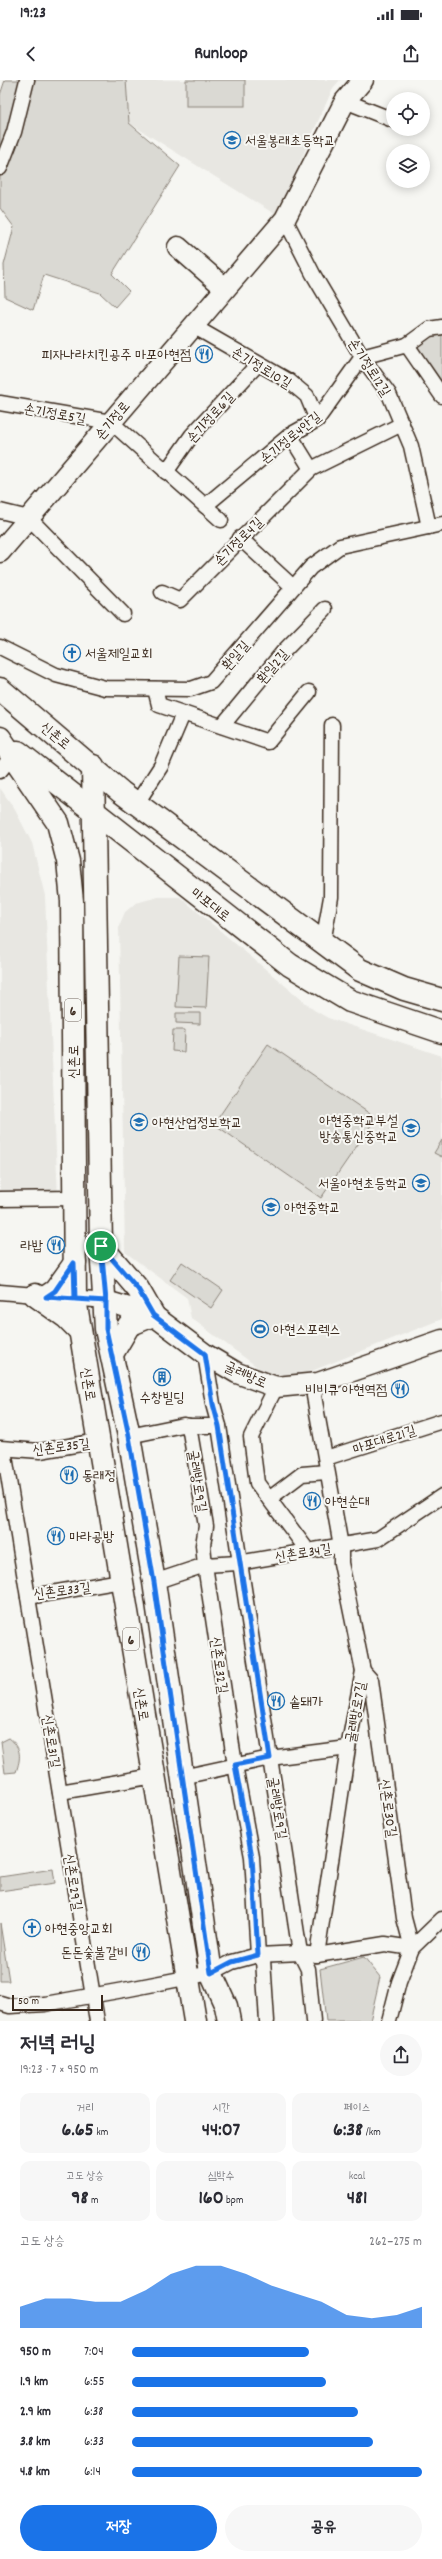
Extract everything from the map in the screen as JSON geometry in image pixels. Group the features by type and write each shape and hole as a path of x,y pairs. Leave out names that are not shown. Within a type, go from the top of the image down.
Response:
{"main road":[{"name":"신촌로","path":"0,689 93,766 101,1246 90,1300 80,1332 195,2021"},
{"name":"신촌로","path":"3,751 58,823 70,877 72,901 74,1263 90,1300 106,1329 129,1436 154,1582 211,1973 226,2006 229,2021"},
{"name":"마포대로","path":"3,751 94,812 290,965 350,1001 442,1032"},
{"path":"93,766 137,803 360,970 404,989 442,1000"},
{"path":"101,1246 138,1289 153,1315 129,1325 112,1354"},
{"path":"40,1296 55,1291 74,1263"},
{"path":"40,1296 66,1317 80,1332"}],"street":[{"path":"0,168 14,132 27,80"},
{"name":"손기정로","path":"0,552 284,218 345,101 363,80"},
{"path":"345,101 386,117"},
{"name":"손기정로12길","path":"284,218 313,274 362,357 389,394 411,446 435,525"},
{"path":"178,247 225,288"},
{"name":"손기정로10길","path":"193,326 289,381 306,396 317,420"},
{"path":"362,357 407,344 429,329 442,327"},
{"path":"407,344 442,396"},
{"name":"손기정로4안길","path":"205,506 290,435 317,420 362,357"},
{"name":"손기정로6길","path":"166,472 192,435 258,364"},
{"name":"손기정로5길","path":"0,403 111,422"},
{"path":"111,422 221,520"},
{"name":"손기정로4길","path":"162,592 180,600 240,538 311,469 402,424"},
{"path":"290,435 311,469"},
{"path":"0,511 30,518 124,614"},
{"name":"환일길","path":"0,647 56,675 105,688 191,689 211,682 311,567 340,546 435,525"},
{"path":"240,538 293,587"},
{"name":"환일2길","path":"222,726 283,652 325,609"},
{"path":"154,689 159,705 268,742 309,692"},
{"path":"137,803 161,766 183,714"},
{"path":"323,943 331,898 332,725"},
{"path":"0,1199 74,1198"},
{"path":"0,1292 90,1300"},
{"name":"굴레방로","path":"90,1300 153,1315 205,1354 236,1373 276,1387 318,1384 442,1340"},
{"name":"굴레방로9길","path":"205,1354 213,1404 219,1426 238,1563 300,1952 308,1969 313,2021"},
{"name":"굴레방로7길","path":"317,1955 348,1748 363,1671 341,1563 341,1546 314,1396 318,1384"},
{"name":"굴레방로","path":"276,1387 250,1437 257,1483 308,1551"},
{"name":"마포대로21길","path":"326,1465 442,1421"},
{"path":"129,1436 183,1425 219,1426"},
{"name":"굴레방로9길","path":"189,1426 206,1526 203,1545 205,1564"},
{"name":"신촌로35길","path":"2,1449 40,1451 98,1441"},
{"name":"신촌로33길","path":"2,1449 28,1597 122,1581"},
{"path":"269,1499 302,1474 326,1465"},
{"name":"신촌로34길","path":"154,1582 205,1564 238,1563 378,1539 442,1496"},
{"name":"신촌로32길","path":"205,1564 235,1765"},
{"name":"신촌로31길","path":"28,1597 60,1792"},
{"name":"신촌로30길","path":"363,1671 371,1680 404,1918 412,1948"},
{"path":"182,1777 270,1758 348,1748"},
{"path":"235,1765 252,1857 258,1955 264,1960 267,2021"},
{"path":"60,1792 154,1776"},
{"name":"신촌로29길","path":"60,1792 97,2021"},
{"path":"389,2021 399,1982 412,1948 442,1919"},
{"path":"0,2003 10,2006 45,2004 92,1994 188,1978 211,1973 232,1962 258,1955 300,1952 317,1955 385,1944 412,1948"}],"shaded area":[{"path":"5,80 126,80 129,123 180,166 112,274 129,291 115,307 100,293 44,275 33,310 5,297 4,265 14,227 0,208 0,95"},
{"name":"서울봉래초등학교","path":"126,80 340,80 333,88 276,215 129,123"},
{"path":"186,80 245,80 245,106 186,106"},
{"path":"442,331 442,383 414,346 430,333"},
{"path":"0,788 14,808 32,843 45,896 58,1198 0,1199"},
{"name":"아현중학교","path":"158,897 180,897 314,1010 328,1018 442,1056 442,1319 304,1374 284,1377 264,1372 191,1318 187,1298 125,1252 119,926 125,912 136,903"},
{"path":"179,956 209,957 206,1008 176,1007"},
{"path":"176,1013 200,1013 200,1024 176,1023"},
{"path":"173,1030 185,1030 184,1052 172,1051"},
{"path":"268,1044 376,1118 321,1198 214,1124"},
{"path":"442,1140 442,1157 434,1153"},
{"path":"182,1262 223,1290 211,1308 170,1280"},
{"path":"9,1738 18,1749 19,1762 16,1772 5,1773 1,1742"},
{"path":"53,1869 55,1883 0,1891 0,1877"},
{"path":"0,1923 9,1981 0,1981"},
{"path":"364,1957 380,1977 370,2021 326,2021 320,1969"}],"place":[{"name":"서울봉래초등학교","path":"232,140"},
{"name":"피자나라치킨공주 마포아현점","path":"204,354"},
{"name":"서울제일교회","path":"72,653"},
{"name":"아현산업정보학교","path":"139,1122"},
{"name":"아현중학교부설 방송통신중학교","path":"411,1128"},
{"name":"서울아현초등학교","path":"421,1183"},
{"name":"아현중학교","path":"271,1207"},
{"name":"라밥","path":"56,1245"},
{"name":"아현스포렉스","path":"260,1329"},
{"name":"수창빌딩","path":"162,1377"},
{"name":"비비큐 아현역점","path":"400,1389"},
{"name":"동래정","path":"69,1475"},
{"name":"아현순대","path":"312,1501"},
{"name":"마라공방","path":"56,1536"},
{"name":"솥돼가","path":"276,1701"},
{"name":"아현중앙교회","path":"32,1928"},
{"name":"돈돈숯불갈비","path":"141,1952"}],"route":[{"path":"101,1246 106,1301 75,1299 46,1297 55,1291 65,1279 74,1263 75,1299 89,1300 106,1301 106,1329 129,1436 154,1582 211,1973 232,1962 258,1955 252,1857 235,1765 270,1758 238,1563 219,1426 213,1404 205,1354 153,1315 138,1289 101,1246"}]}
